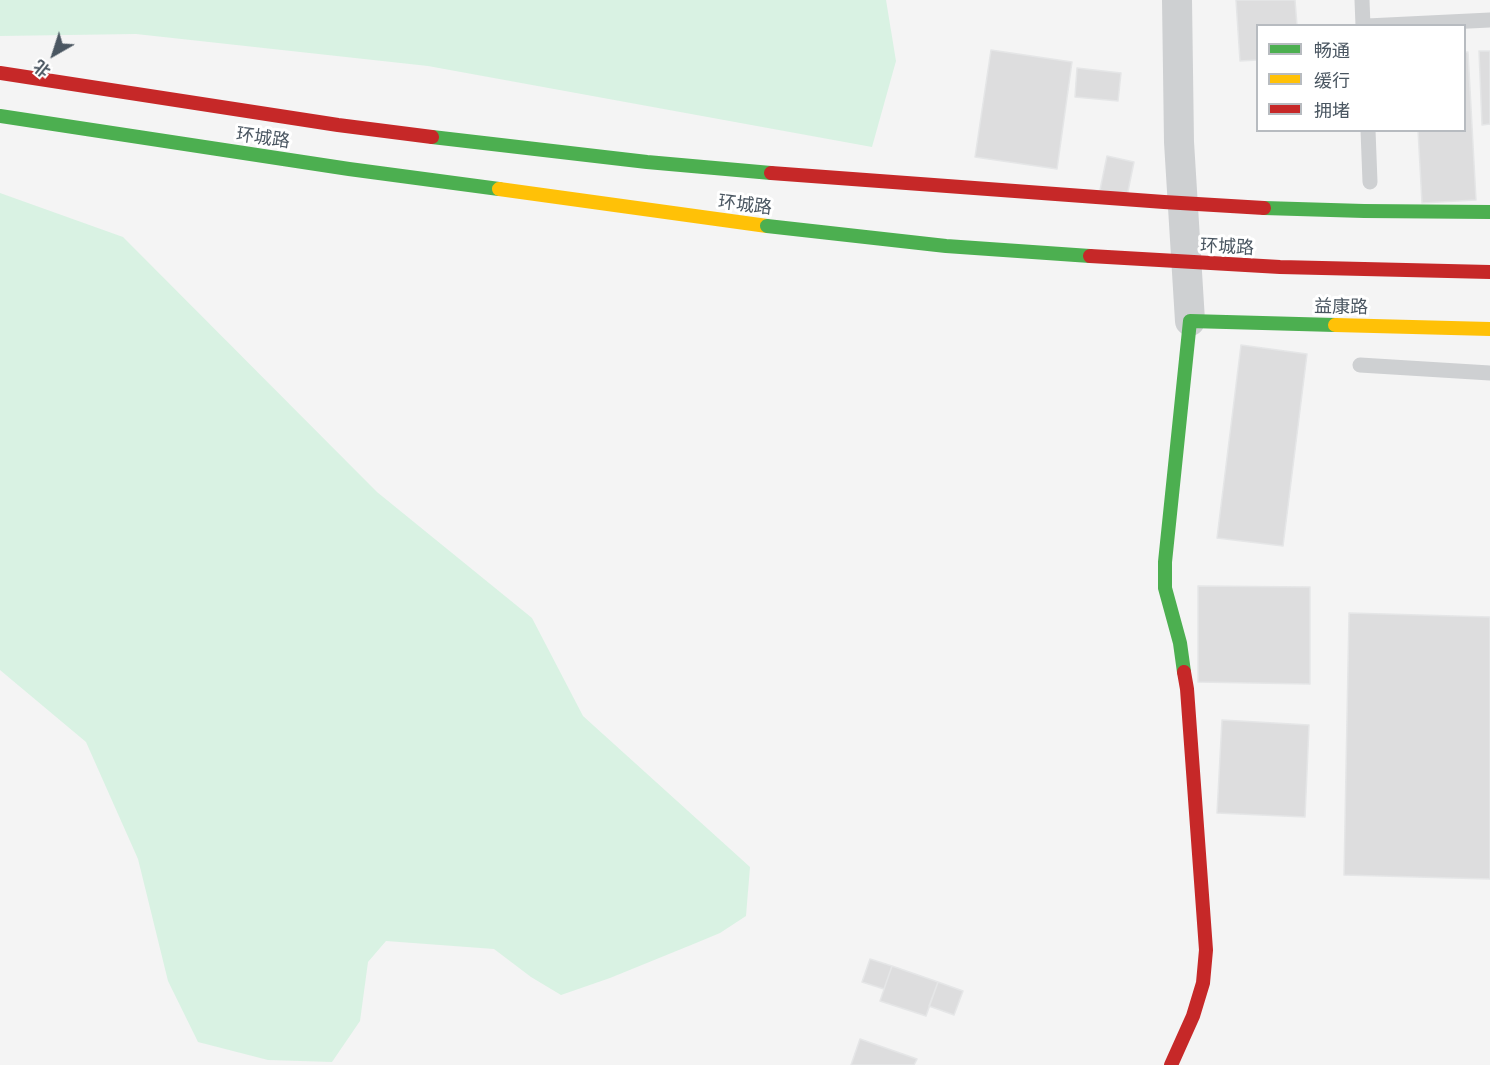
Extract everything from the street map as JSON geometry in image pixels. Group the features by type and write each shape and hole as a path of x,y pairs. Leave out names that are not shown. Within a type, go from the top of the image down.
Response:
{"main road":[{"name":"环城路","path":"0,74 338,125 647,162 1164,202 1286,208 1490,212"},
{"name":"环城路","path":"0,116 349,169 767,226 934,244 1087,257 1280,267 1490,272"},
{"name":"益康路","path":"1190,321 1490,328"},
{"path":"1171,1065 1193,1016 1203,983 1206,950 1187,689 1180,643 1165,588 1165,562 1190,321"}],"street":[{"path":"1177,0 1179,142 1190,321"}],"lane":[{"path":"1362,0 1365,24"},
{"path":"1407,24 1490,20"},
{"path":"1368,132 1370,182"},
{"path":"1360,365 1490,373"}],"green space":[{"path":"0,0 886,0 896,61 872,147 428,66 136,34 0,36"},
{"path":"0,193 123,237 377,492 532,618 583,716 750,867 746,916 720,933 610,978 561,995 531,977 494,949 386,941 368,962 360,1021 332,1062 268,1060 198,1042 168,981 138,859 86,742 0,670"}],"building":[{"path":"1236,0 1295,0 1297,24 1256,24 1256,60 1240,61"},
{"path":"991,50 1072,62 1057,169 975,157"},
{"path":"1479,51 1490,51 1490,124 1482,125"},
{"path":"1466,52 1468,52 1476,200 1422,203 1418,132 1466,132"},
{"path":"1077,68 1121,73 1118,101 1075,97"},
{"path":"1107,156 1134,162 1127,196 1100,190"},
{"path":"1241,345 1307,354 1283,546 1217,538"},
{"path":"1198,586 1310,587 1310,684 1198,682"},
{"path":"1349,613 1490,617 1490,879 1344,875"},
{"path":"1222,720 1309,725 1305,817 1217,813"},
{"path":"870,959 892,966 884,989 862,982"},
{"path":"892,966 938,982 926,1016 880,1001"},
{"path":"938,982 963,991 954,1015 929,1006"},
{"path":"860,1039 917,1059 914,1065 851,1065"}],"traffic: fast":[{"path":"0,116 349,169 499,189"},
{"path":"432,137 647,162 771,173"},
{"path":"1264,208 1490,212"},
{"path":"767,226 946,246 1090,256"},
{"path":"1184,672 1180,643 1165,588 1165,562 1190,321 1335,325"}],"traffic: slow":[{"path":"499,189 767,226"},
{"path":"1335,325 1490,329"}],"traffic: jam":[{"path":"0,73 338,125 432,137"},
{"path":"771,173 1264,208"},
{"path":"1090,256 1280,267 1490,272"},
{"path":"1171,1065 1193,1016 1203,983 1206,950 1184,672"}]}
